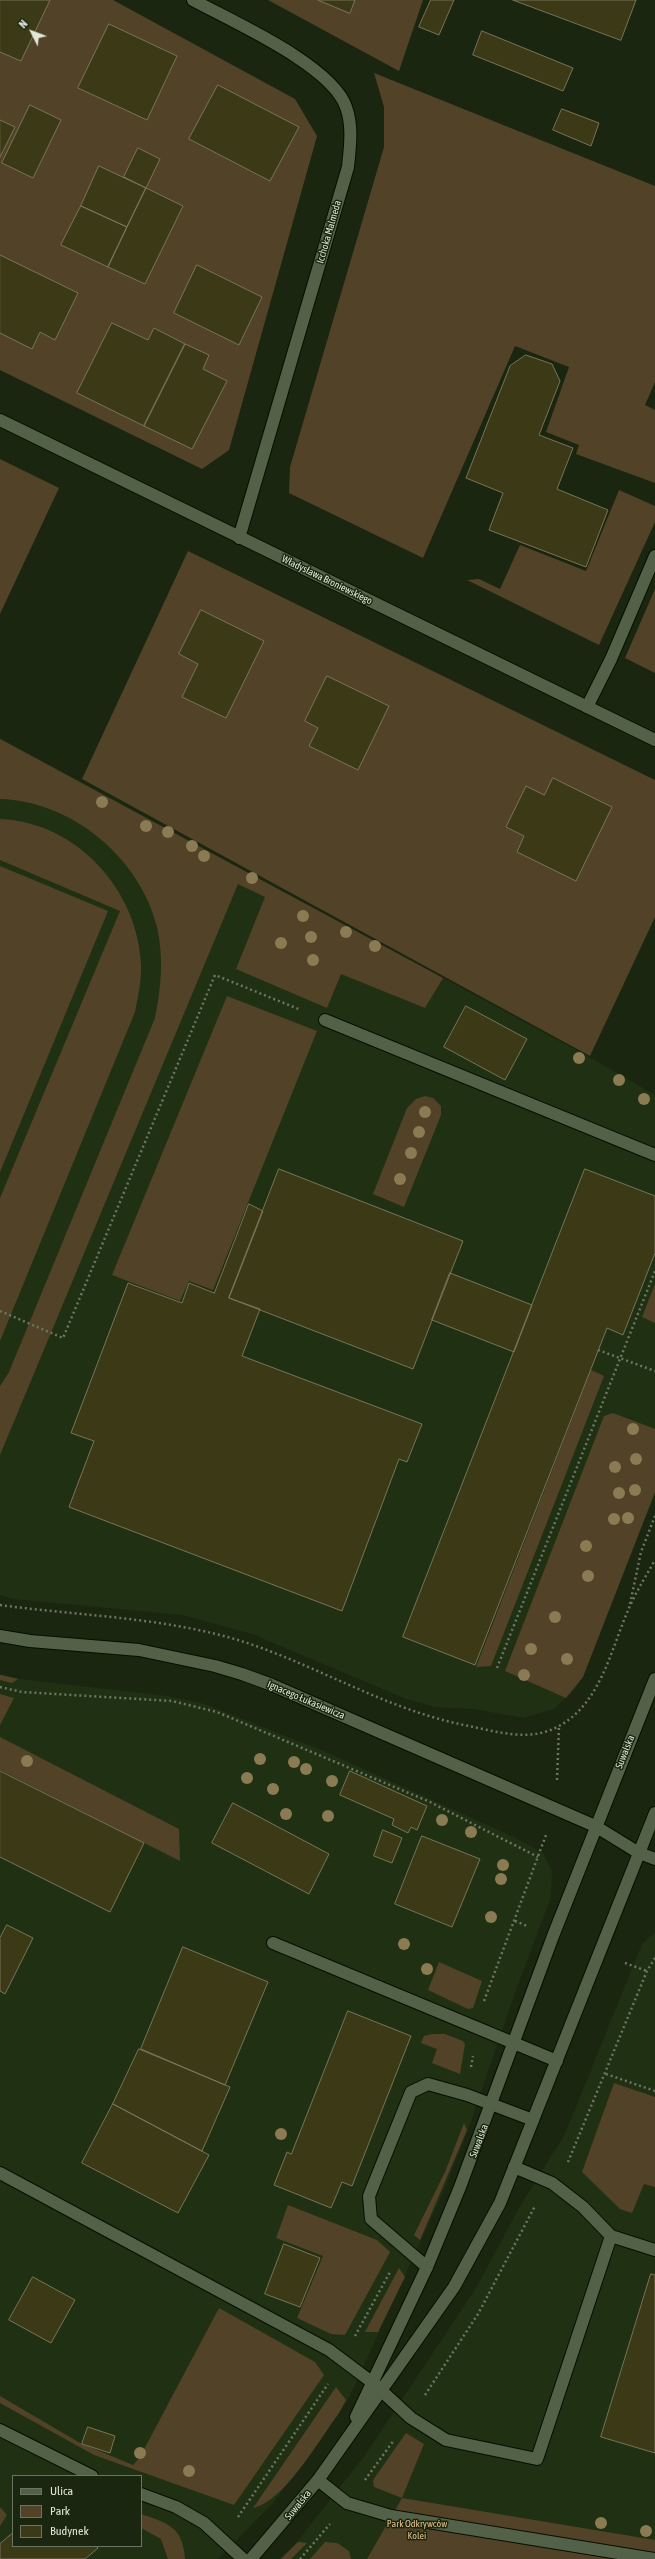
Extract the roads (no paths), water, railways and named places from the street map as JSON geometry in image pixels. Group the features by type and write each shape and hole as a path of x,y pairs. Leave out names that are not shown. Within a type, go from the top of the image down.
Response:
{"street":[{"name":"Icchoka Malmeda","path":"193,0 286,50 315,70 338,91 346,106 350,125 348,167 240,538"},
{"name":"Władysława Broniewskiego","path":"0,420 655,740"},
{"path":"587,707 611,659 655,556"},
{"path":"325,1020 655,1155"},
{"name":"Ignacego Łukasiewicza","path":"0,1636 30,1641 139,1650 235,1672 272,1685 595,1826"},
{"name":"Suwalska","path":"341,2447 373,2383 427,2267 493,2104 595,1826 655,1679"},
{"name":"Suwalska","path":"251,2559 318,2480 382,2392 454,2287 500,2203 655,1813"},
{"path":"595,1826 639,1853 655,1859"},
{"path":"273,1943 557,2061"},
{"path":"427,2267 371,2219 369,2196 411,2092 428,2084 493,2104 534,2120"},
{"path":"514,2167 552,2182 583,2207 611,2236 655,2250"},
{"path":"0,2173 342,2358 373,2383 410,2418 446,2440 538,2460 611,2236"},
{"path":"0,2430 90,2475"},
{"path":"318,2480 347,2503 391,2516 655,2559"},
{"path":"142,2494 176,2507 204,2523 243,2559"}],"park label":[{"name":"Park Odkrywców Kolei","path":"417,2530"}]}
